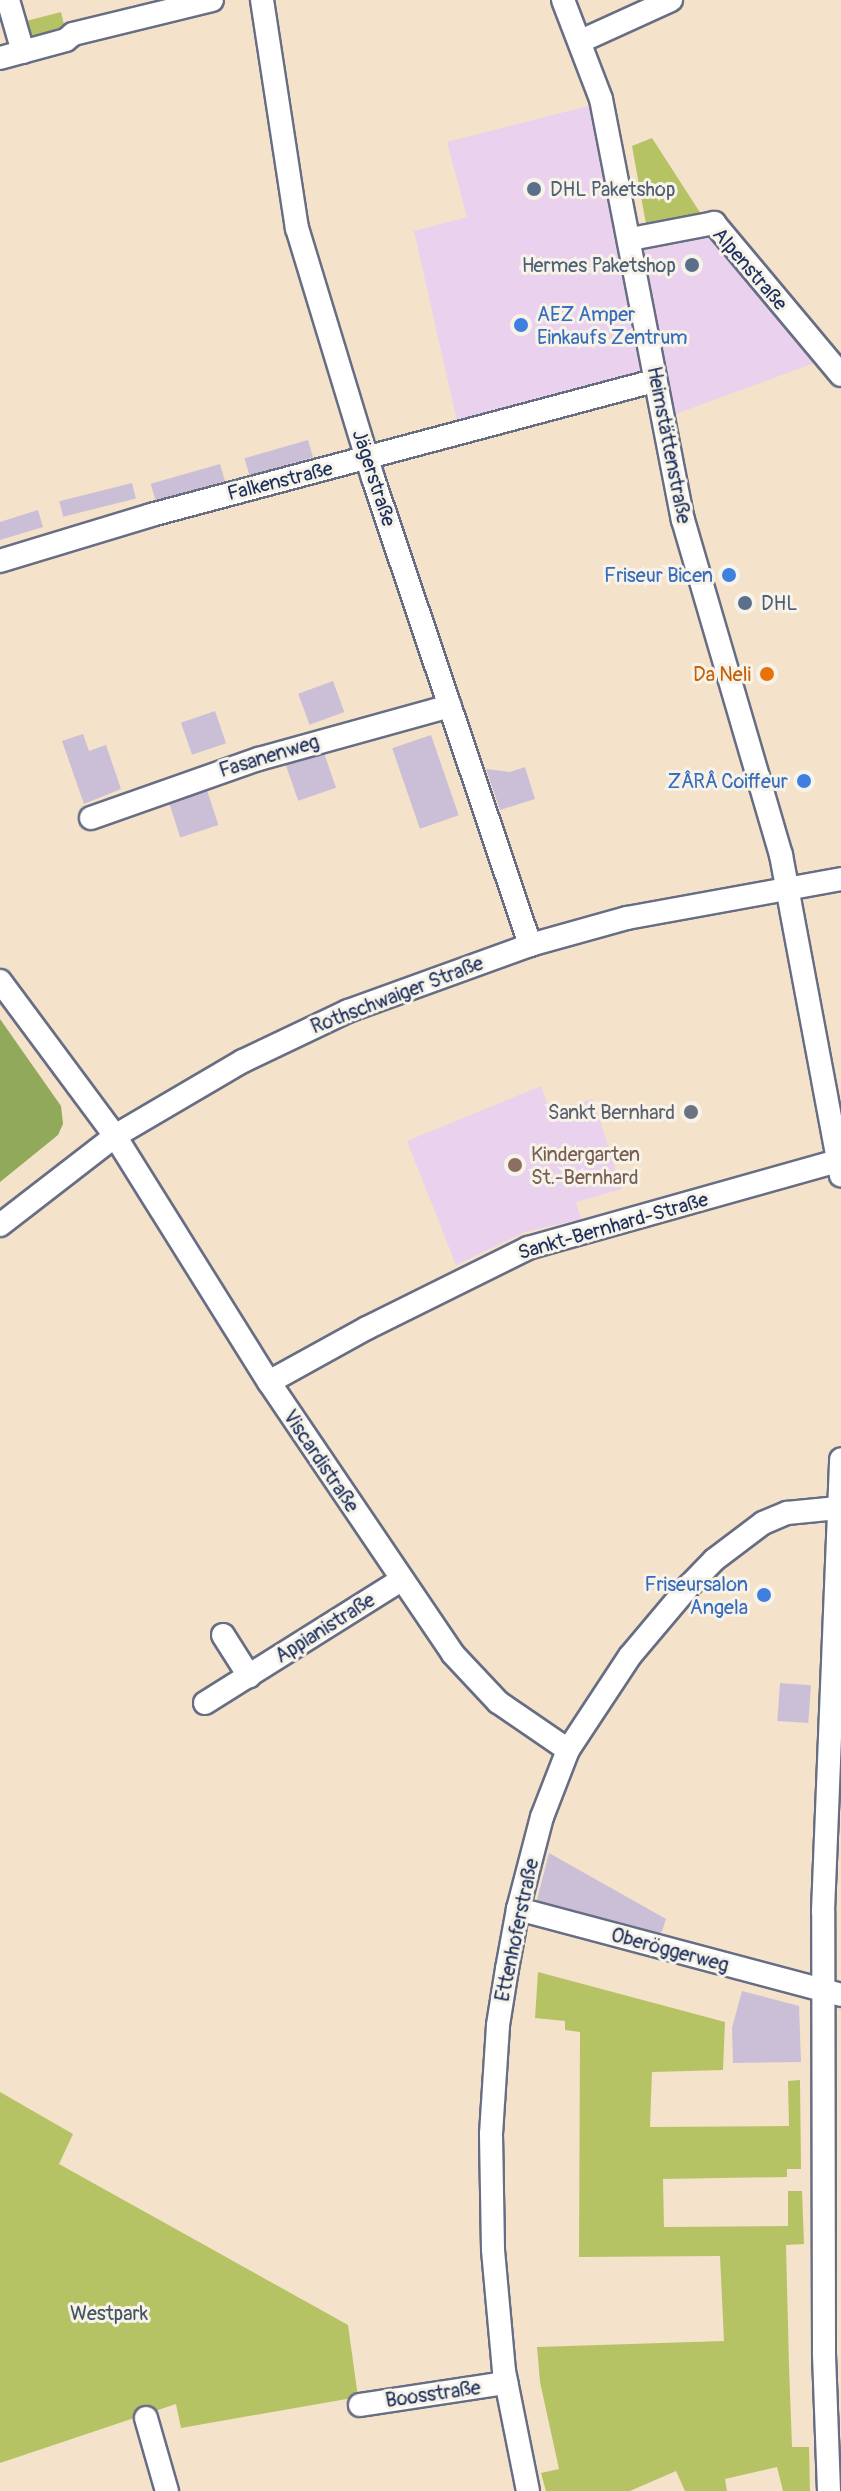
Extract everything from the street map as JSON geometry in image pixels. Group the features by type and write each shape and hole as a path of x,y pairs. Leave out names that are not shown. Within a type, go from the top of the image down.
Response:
{"street":[{"path":"8,0 23,52"},
{"path":"0,58 66,40 73,34 212,0"},
{"name":"Jägerstraße","path":"262,0 297,228 367,459 530,945"},
{"name":"Heimstättenstraße","path":"563,0 601,99 631,239 654,381 683,520 779,847 840,1168"},
{"path":"581,41 671,0"},
{"name":"Alpenstraße","path":"631,239 714,223 841,375"},
{"name":"Falkenstraße","path":"0,561 151,515 654,381"},
{"name":"Fasanenweg","path":"91,818 259,759 450,706"},
{"name":"Rothschwaiger Straße","path":"0,1225 115,1136 288,1038 400,990 530,945 627,918 841,879"},
{"name":"Viscardistraße","path":"0,981 115,1136 269,1382 401,1580 472,1678 498,1702 568,1750"},
{"name":"Sankt-Bernhard-Straße","path":"269,1382 379,1322 528,1248 675,1207 840,1168"},
{"path":"829,2491 833,2265 832,1993 841,1459"},
{"name":"Ettenhoferstraße","path":"528,2491 506,2383 493,2249 491,2134 498,2025 518,1909 542,1817 568,1750 630,1656 714,1560 763,1523 787,1513 838,1508"},
{"name":"Appianistraße","path":"205,1703 401,1580"},
{"path":"223,1635 249,1676"},
{"name":"Oberöggerweg","path":"518,1909 832,1993"},
{"name":"Boosstraße","path":"360,2405 506,2383"},
{"path":"146,2418 167,2491"}],"shaded area":[{"path":"596,104 650,375 459,430 414,231 467,217 447,142"},
{"path":"707,235 817,362 673,415 644,247"},
{"path":"308,440 313,457 250,475 245,458"},
{"path":"220,464 225,481 156,501 151,484"},
{"path":"132,483 136,499 63,517 59,501"},
{"path":"38,510 43,527 0,540 0,522"},
{"path":"333,681 344,712 310,725 298,694"},
{"path":"215,711 226,743 192,755 181,723"},
{"path":"83,734 89,751 106,745 121,789 84,804 62,741"},
{"path":"431,735 459,815 420,829 392,748"},
{"path":"323,750 336,788 298,801 285,763"},
{"path":"525,767 535,799 500,810 486,769 510,772"},
{"path":"206,787 218,825 180,837 168,799"},
{"name":"Kindergarten St.-Bernhard","path":"541,1086 550,1112 593,1099 622,1189 576,1202 581,1219 525,1232 456,1265 407,1141"},
{"path":"780,1683 811,1685 808,1723 777,1721"},
{"path":"549,1853 666,1919 662,1931 655,1939 535,1908"},
{"path":"742,1991 799,2006 801,2062 733,2063 732,2028"}],"green space":[{"path":"61,12 65,29 31,42 26,21"},
{"path":"652,138 701,214 646,224 632,146"},
{"path":"0,1019 61,1106 63,1124 58,1135 0,1182"},
{"path":"538,1972 725,2022 723,2070 652,2072 650,2127 789,2126 788,2081 800,2080 801,2169 787,2169 787,2177 663,2179 664,2227 788,2226 788,2191 802,2191 804,2244 786,2245 789,2365 792,2447 809,2447 810,2491 783,2491 777,2467 725,2479 727,2491 685,2491 676,2471 630,2491 546,2491 541,2473 559,2469 540,2382 537,2347 724,2341 720,2256 579,2257 580,2032 565,2030 565,2021 535,2018"},
{"name":"Westpark","path":"0,2092 73,2134 59,2164 348,2325 358,2397 181,2428 176,2404 0,2463"}],"place":[{"name":"DHL Paketshop","path":"534,189"},
{"name":"Hermes Paketshop","path":"692,265"},
{"name":"AEZ Amper Einkaufs Zentrum","path":"521,325"},
{"name":"Friseur Bicen","path":"729,575"},
{"name":"DHL","path":"745,603"},
{"name":"Da Neli","path":"767,674"},
{"name":"ZÂRÂ Coiffeur","path":"804,781"},
{"name":"Sankt Bernhard","path":"691,1112"},
{"name":"Kindergarten St.-Bernhard","path":"515,1165"},
{"name":"Friseursalon Angela","path":"764,1595"}]}
